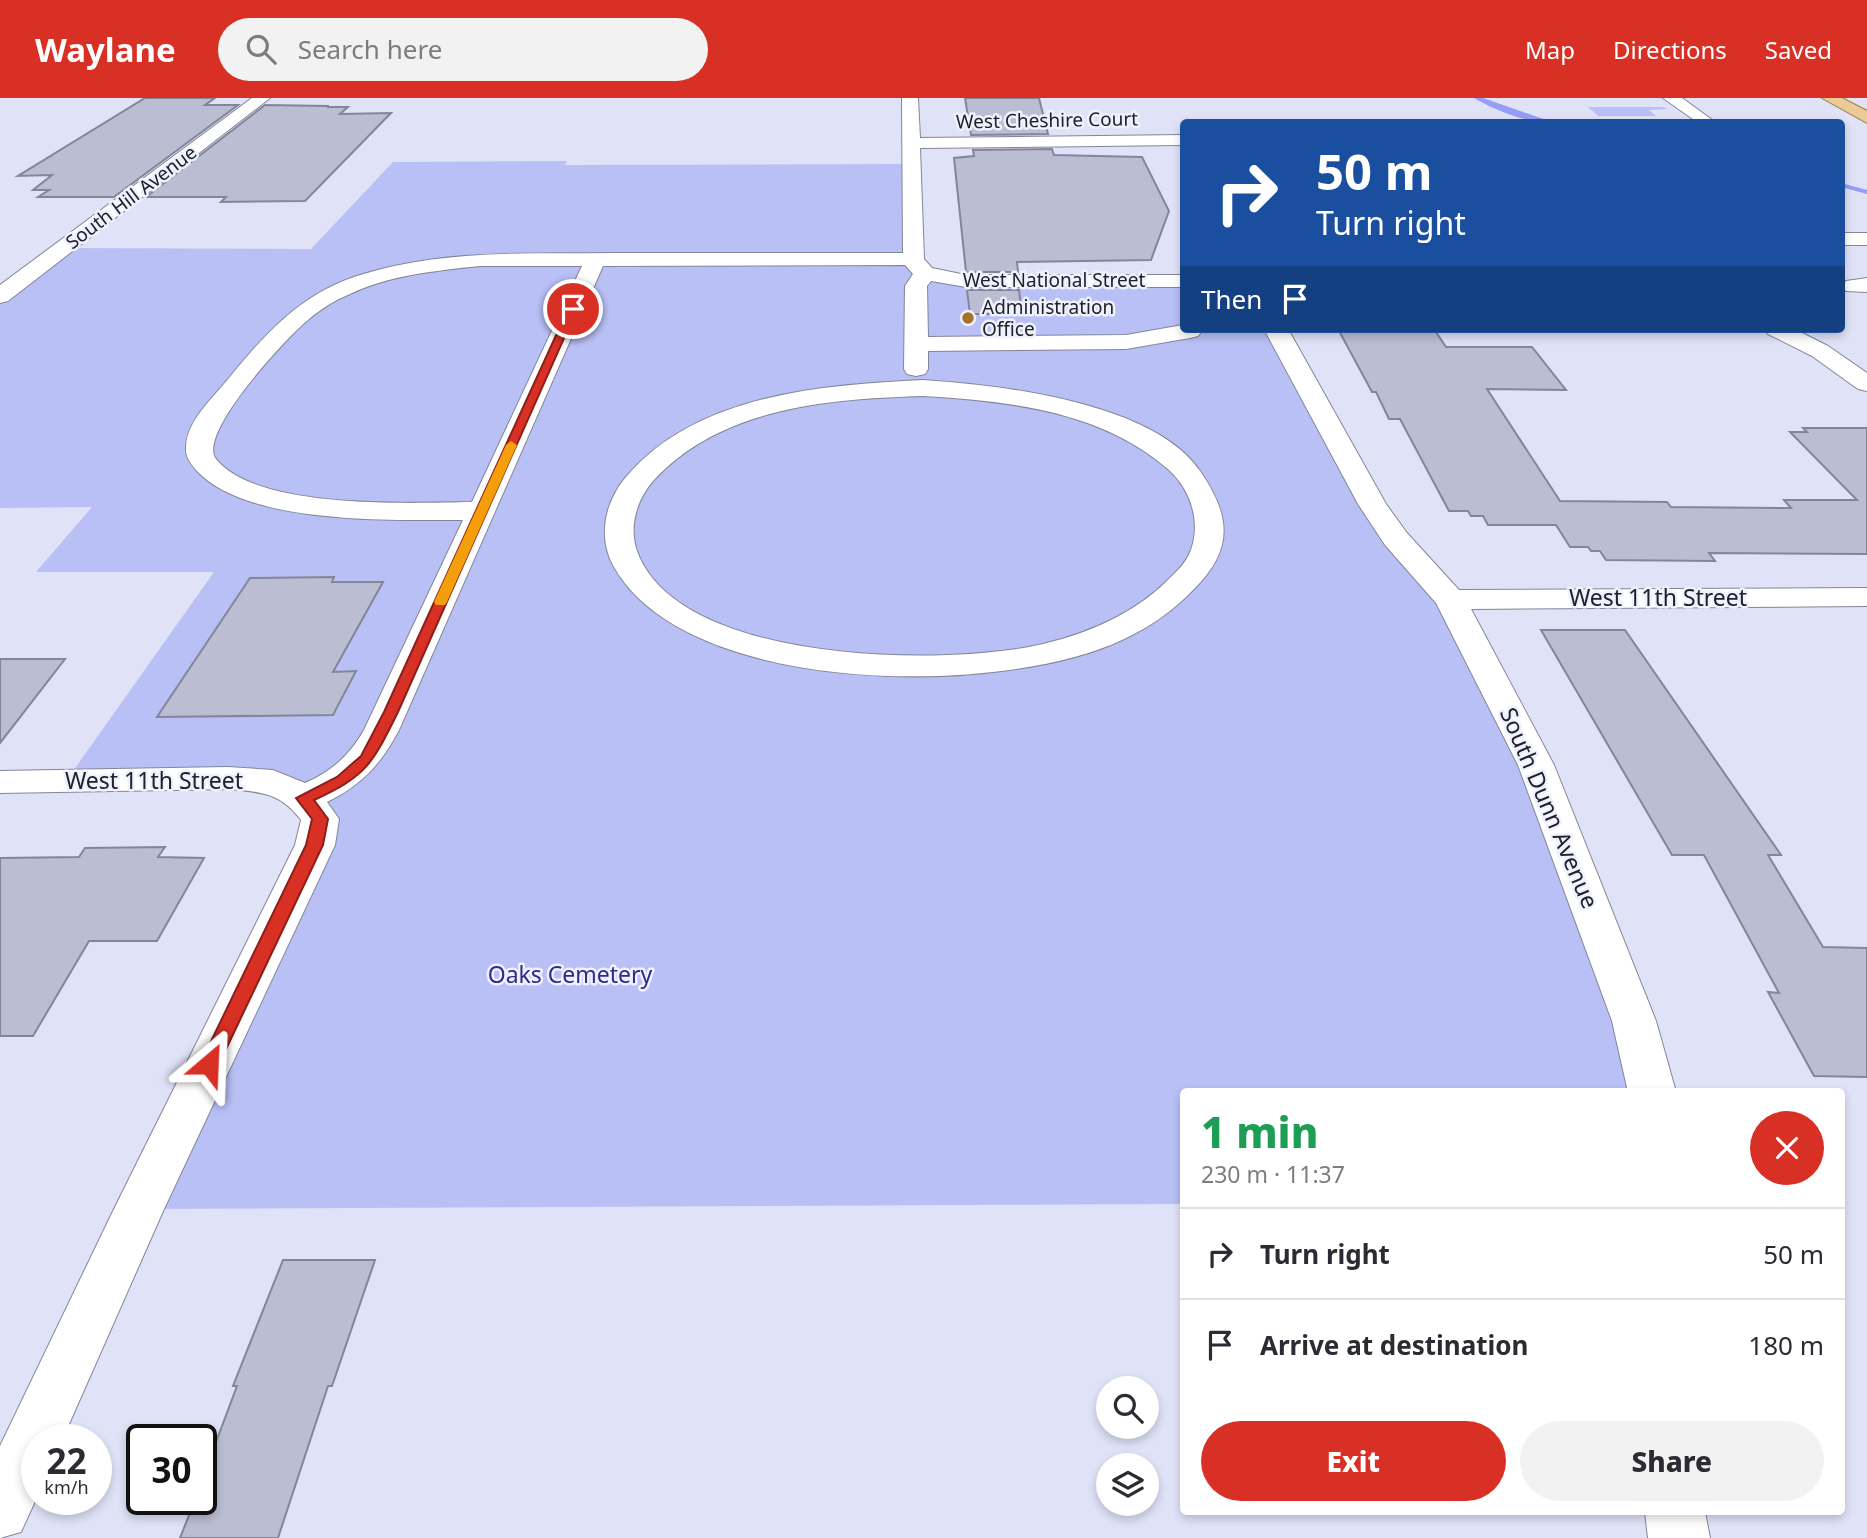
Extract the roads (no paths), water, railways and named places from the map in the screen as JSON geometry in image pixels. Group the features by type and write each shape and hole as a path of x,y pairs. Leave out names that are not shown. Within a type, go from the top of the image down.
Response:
{"main road":[{"path":"1830,98 1867,118"}],"street":[{"name":"South Hill Avenue","path":"0,296 262,98"},
{"path":"910,98 920,266 916,286 916,388"},
{"path":"1671,98 1702,119"},
{"name":"West Cheshire Court","path":"912,143 1180,140"},
{"path":"1845,239 1867,239"},
{"path":"0,1511 139,1209 314,845 320,819 304,798 343,780 367,759 391,712 596,259"},
{"name":"West National Street","path":"481,511 307,506 267,498 236,489 216,475 201,459 199,440 209,419 288,326 322,299 351,285 419,266 479,260 596,259 920,266 966,281 1180,281"},
{"path":"916,344 1126,342 1180,333"},
{"name":"South Dunn Avenue","path":"1278,333 1372,504 1396,539 1450,600 1536,765 1634,1021 1651,1088"},
{"path":"1784,333 1820,351 1867,383"},
{"path":"916,388 984,392 1044,402 1098,418 1145,439 1187,472 1203,497 1208,511 1209,539 1198,567 1181,587 1157,607 1138,619 1089,640 1032,656 934,668 835,663 746,644 709,630 677,613 634,575 626,561 620,540 623,505 644,473 678,445 713,427 776,405 835,394 916,388"},
{"name":"West 11th Street","path":"1450,600 1867,597"},
{"name":"West 11th Street","path":"0,782 228,778 273,781 304,798"},
{"path":"1675,1515 1679,1538"}],"waterway":[{"path":"1477,98 1538,119"},
{"path":"1845,186 1867,192"}],"place":[{"name":"Administration Office","path":"968,318"}],"park label":[{"name":"Oaks Cemetery","path":"570,975"}]}
